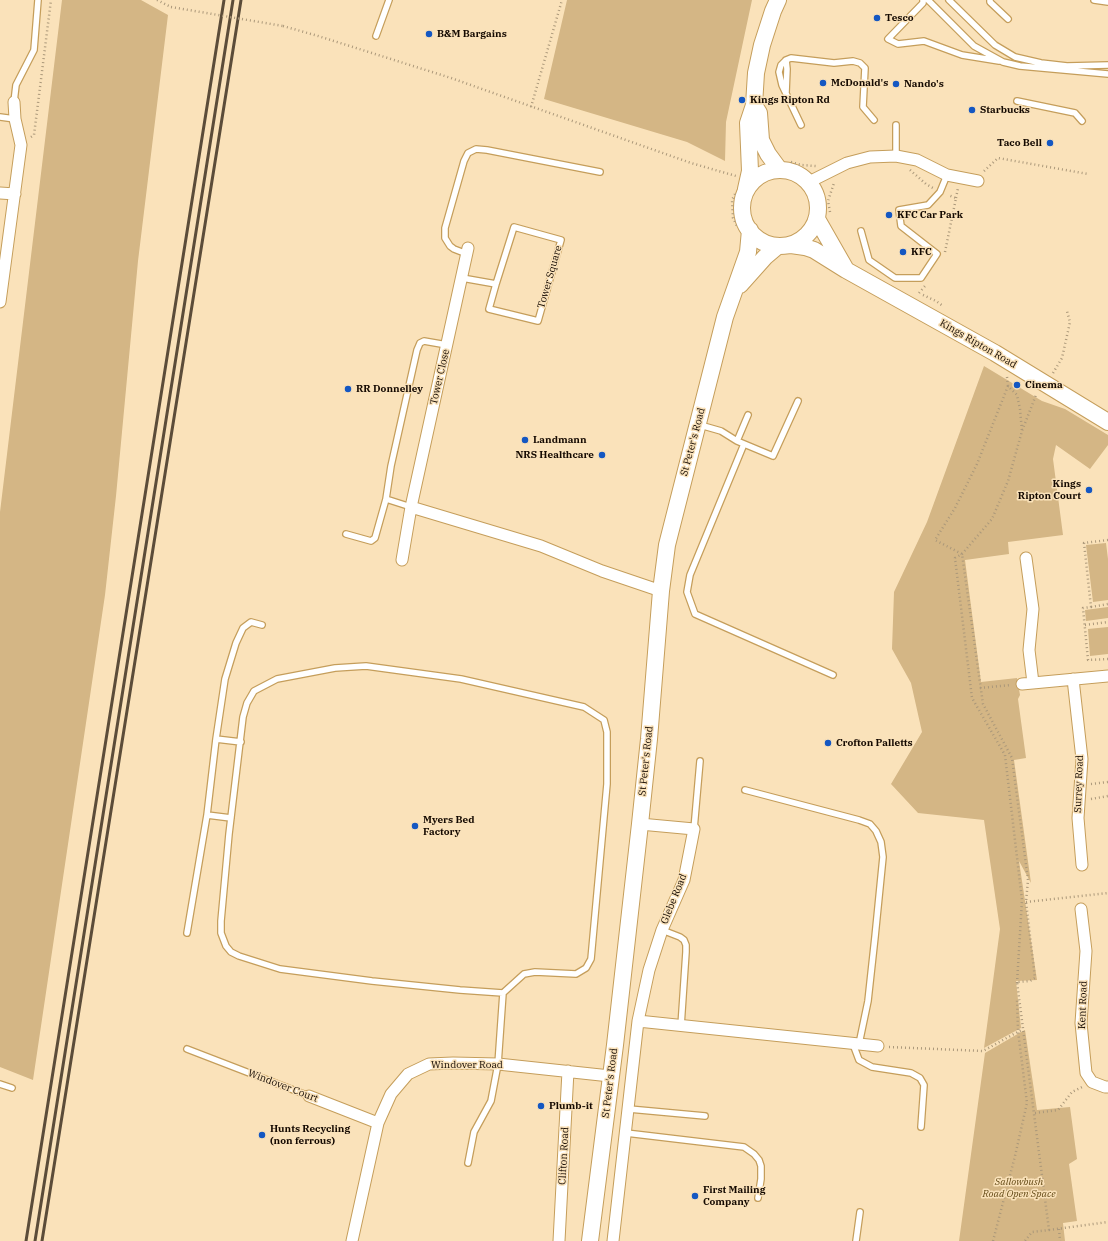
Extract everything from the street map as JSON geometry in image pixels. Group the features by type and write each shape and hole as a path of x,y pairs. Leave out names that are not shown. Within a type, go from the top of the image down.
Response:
{"street":[{"path":"778,0 762,46 756,73 754,105 748,123 750,170 741,187 742,214 746,226 744,231 765,243 784,246"},
{"path":"0,302 4,251 15,194 21,145 15,119 14,102"},
{"path":"736,289 765,257 784,246 800,241 808,235 814,228 819,206 816,193 809,182 768,154 761,140 759,113 754,105"},
{"path":"809,182 847,163 870,157 896,156 917,160 947,175 978,181"},
{"path":"741,187 766,172 782,165"},
{"path":"0,193 15,194"},
{"path":"817,219 846,270"},
{"name":"St Peter's Road","path":"590,1241 640,824 649,739 661,591 667,545 725,318 748,252 744,231"},
{"name":"Kings Ripton Road","path":"784,246 805,247 814,250 846,270 995,353 1108,422"},
{"name":"Tower Close","path":"402,560 411,507 468,251"},
{"path":"411,507 541,546 602,572 661,591"},
{"path":"1026,558 1033,609 1027,683 1108,676"},
{"name":"Surrey Road","path":"1073,679 1082,760 1078,801 1082,865"},
{"path":"640,824 694,829"},
{"name":"Glebe Road","path":"613,1241 638,1021 649,970 662,930 684,880 694,829"},
{"name":"Kent Road","path":"1081,909 1086,951 1081,1022 1086,1073 1092,1082"},
{"path":"638,1021 878,1046"},
{"name":"Windover Road","path":"352,1241 378,1124 391,1094 408,1074 429,1064 453,1063 498,1064 610,1076"},
{"name":"Clifton Road","path":"559,1241 568,1072"},
{"path":"1092,1082 1108,1087"},
{"name":"Windover Court","path":"309,1096 378,1124"}],"lane":[{"path":"14,102 16,85 34,50 38,0"},
{"path":"376,36 389,0"},
{"path":"923,0 923,3 888,39 898,44 924,41 962,55 1020,66 1108,74"},
{"path":"928,0 974,46 1003,62"},
{"path":"949,0 995,45 1015,58 1067,66 1108,65"},
{"path":"990,0 990,2 1008,19"},
{"path":"1094,0 1108,2"},
{"path":"801,125 782,85 779,72 786,60 792,58 834,63 853,60 860,63 865,68 863,107 874,120"},
{"path":"1016,101 1075,113 1082,121"},
{"path":"0,117 15,119"},
{"path":"896,125 896,156"},
{"path":"468,251 454,249 445,238 445,228 464,161 468,153 476,150 487,150 600,172"},
{"path":"861,231 869,260 895,278 921,278 937,254 901,226 899,210 928,205 940,192 947,175"},
{"name":"Tower Square","path":"514,227 561,240 538,321 489,309 496,284 514,227"},
{"path":"462,278 496,284"},
{"path":"346,534 371,541 374,538 386,500 391,466 417,350 420,343 424,341 447,345"},
{"path":"698,424 721,431 737,441 773,456 798,401"},
{"path":"737,441 748,415"},
{"path":"744,444 690,575 687,592 694,614 833,675"},
{"path":"386,500 411,507"},
{"path":"187,933 207,815 225,679 236,643 243,628 252,622 262,625"},
{"path":"468,1163 474,1132 491,1101 498,1064 503,993 524,974 534,972 576,974 586,968 591,959 607,784 607,732 604,720 584,707 461,679 366,666 335,668 277,679 254,690 247,703 243,717 220,921 221,933 226,946 231,952 239,956 280,969 460,990 503,993"},
{"path":"216,739 241,742"},
{"path":"694,829 700,761"},
{"path":"745,790 865,822 870,824 876,831 881,842 883,857 868,1001 856,1044 859,1060 872,1067 911,1073 920,1078 924,1085 921,1127"},
{"path":"207,815 232,818"},
{"path":"662,930 680,937 684,940 686,945 681,1026"},
{"name":"Windover Court","path":"187,1049 309,1096"},
{"path":"0,1084 12,1088"},
{"path":"629,1109 704,1116"},
{"path":"626,1133 744,1147 754,1154 759,1160 761,1166 758,1198"},
{"path":"856,1241 860,1212"}],"path":[{"path":"21,145 34,135 51,0"},
{"path":"157,0 170,7 283,26 318,36 451,78 691,163 741,187 732,200 733,218 744,231"},
{"path":"531,107 562,0"},
{"path":"944,257 958,186 962,186 965,172 984,171 998,158 1088,174"},
{"path":"782,165 801,164 819,166"},
{"path":"907,168 926,184 940,192 956,198"},
{"path":"832,187 835,182"},
{"path":"919,293 929,282"},
{"path":"1050,377 1062,358 1070,322 1067,311"},
{"path":"962,554 935,539 956,508 974,470 1008,386 1006,373 1012,377"},
{"path":"1008,386 1017,395 1022,431"},
{"path":"993,1241 1027,1103 1018,1031 1017,982 1022,900 1005,755 972,698 955,558 962,554 992,519 1008,481 1022,431 1037,393"},
{"path":"1091,606 1084,543 1108,540"},
{"path":"962,554 983,704 1012,758 1028,880 1026,902 1035,978 1030,981 1017,982"},
{"path":"1108,604 1083,608 1088,660 1108,659"},
{"path":"1085,625 1108,622"},
{"path":"980,688 1027,683"},
{"path":"1080,785 1108,782"},
{"path":"1078,801 1108,796"},
{"path":"1026,902 1108,893"},
{"path":"1017,982 1035,1112 1049,1230"},
{"path":"878,1046 983,1051 1023,1029"},
{"path":"1035,1112 1058,1110 1072,1092 1092,1082"},
{"path":"1025,1241 1032,1232 1108,1222"},
{"path":"1059,1229 1060,1241"}],"green space":[{"path":"62,0 141,0 168,15 138,261 116,496 105,595 33,1080 0,1067 0,512"},
{"path":"567,0 752,0 726,122 725,161 687,142 544,99"},
{"path":"984,366 1042,401 1065,409 1108,435 1108,445 1090,469 1056,445 1053,459 1063,535 1008,542 1009,554 965,560 981,682 1017,678 1020,695 1018,699 1026,758 1014,760 1031,883 1019,861 1037,980 1016,981 1021,1028 984,1048 1000,929 984,820 918,813 891,784 922,732 911,683 892,649 894,592 927,522"},
{"path":"1106,543 1108,559 1108,600 1093,602 1086,545"},
{"path":"1108,607 1108,618 1086,621 1085,610"},
{"path":"1108,627 1108,654 1090,656 1088,629"},
{"name":"Sallowbush Road Open Space","path":"1025,1030 1037,1110 1070,1107 1077,1159 1069,1164 1077,1221 1063,1223 1065,1241 959,1241 985,1053"}],"railway":[{"path":"26,1241 224,0"},
{"path":"35,1241 233,0"},
{"path":"42,1241 241,0"}],"place":[{"name":"Tesco","path":"877,18"},
{"name":"B&M Bargains","path":"429,34"},
{"name":"McDonald's","path":"823,83"},
{"name":"Nando's","path":"896,84"},
{"name":"Kings Ripton Rd","path":"742,100"},
{"name":"Starbucks","path":"972,110"},
{"name":"Taco Bell","path":"1050,143"},
{"name":"KFC Car Park","path":"889,215"},
{"name":"KFC","path":"903,252"},
{"name":"Cinema","path":"1017,385"},
{"name":"RR Donnelley","path":"348,389"},
{"name":"Landmann","path":"525,440"},
{"name":"NRS Healthcare","path":"602,455"},
{"name":"Kings Ripton Court","path":"1089,490"},
{"name":"Crofton Palletts","path":"828,743"},
{"name":"Myers Bed Factory","path":"415,826"},
{"name":"Plumb-it","path":"541,1106"},
{"name":"Hunts Recycling (non ferrous)","path":"262,1135"},
{"name":"First Mailing Company","path":"695,1196"}]}
